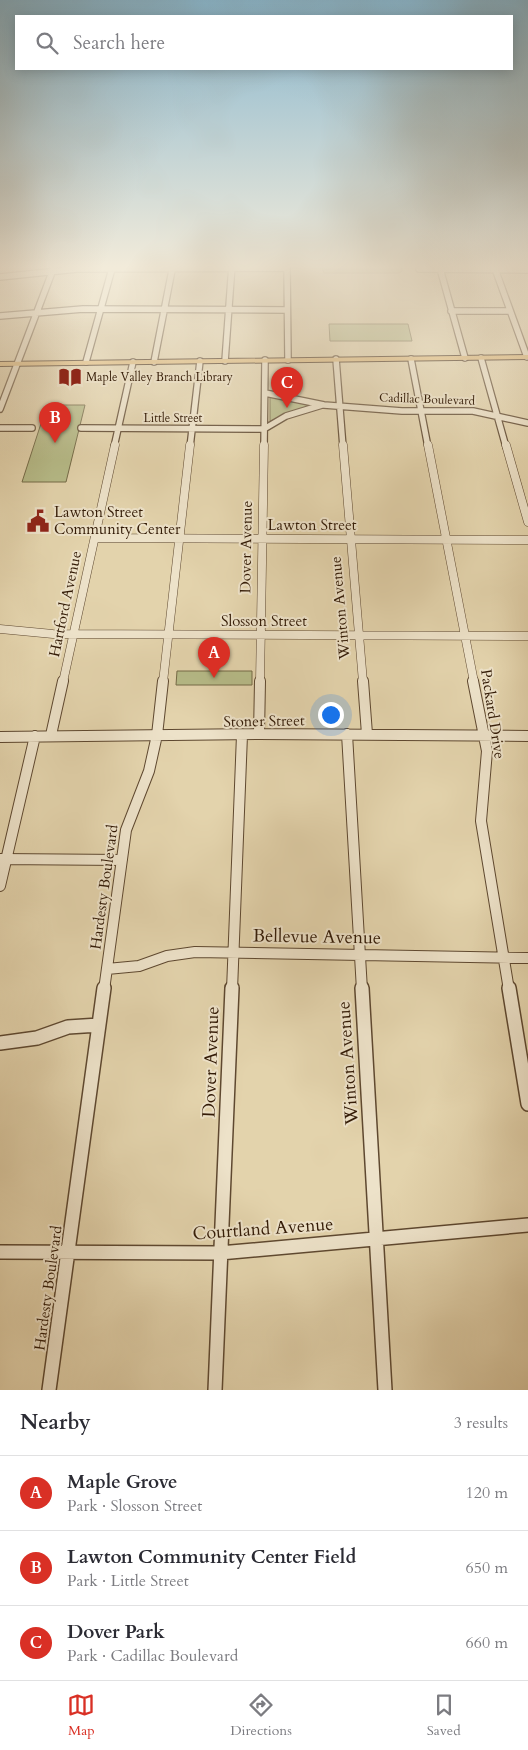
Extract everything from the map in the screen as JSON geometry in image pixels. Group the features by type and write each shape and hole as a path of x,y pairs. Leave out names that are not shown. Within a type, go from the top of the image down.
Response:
{"main road":[{"path":"0,364 528,357"}],"street":[{"path":"0,409 30,330"},
{"path":"86,362 94,330"},
{"path":"154,362 160,330"},
{"path":"225,361 227,330"},
{"path":"287,330 288,360"},
{"path":"457,330 465,358"},
{"path":"517,330 528,357"},
{"path":"481,358 528,522"},
{"name":"Winton Avenue","path":"336,359 367,734"},
{"name":"Packard Drive","path":"411,359 485,736 488,766 482,800 481,820 528,1104"},
{"name":"Dover Avenue","path":"259,734 265,360"},
{"name":"Hardesty Boulevard","path":"49,1390 122,860 131,814 149,771 158,735 200,361"},
{"name":"Hartford Avenue","path":"51,735 75,634 133,362"},
{"name":"Cadillac Boulevard","path":"265,393 324,405 422,411 461,410 498,415 528,423"},
{"name":"Cadillac Boulevard","path":"264,429 286,416 324,405"},
{"path":"0,428 32,428"},
{"name":"Little Street","path":"81,428 264,429"},
{"name":"Lawton Street","path":"95,538 528,540"},
{"name":"Slosson Street","path":"0,629 75,634 528,636"},
{"name":"Stoner Street","path":"0,737 259,734 528,736"},
{"name":"Winton Avenue","path":"347,734 385,1390"},
{"name":"Dover Avenue","path":"215,1390 242,735"},
{"path":"0,886 4,859 35,736"},
{"path":"4,859 122,860"},
{"name":"Bellevue Avenue","path":"107,969 139,966 174,954 232,953 528,958"},
{"path":"0,1043 37,1038 68,1027 99,1025"},
{"name":"Courtland Avenue","path":"0,1252 220,1253 528,1225"}],"green space":[{"path":"329,330 409,330 412,341 330,341"},
{"path":"273,396 311,406 270,421 270,397"},
{"path":"47,405 85,405 66,482 22,482"},
{"path":"177,671 252,671 252,685 176,685"}],"place":[{"name":"Maple Valley Branch Library","path":"70,377"},
{"name":"Dover Park","path":"287,408"},
{"name":"Lawton Community Center Field","path":"55,443"},
{"name":"Lawton Street Community Center","path":"38,521"},
{"name":"Maple Grove","path":"214,678"}]}
